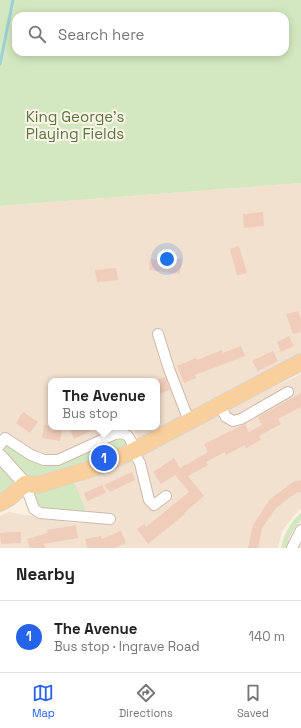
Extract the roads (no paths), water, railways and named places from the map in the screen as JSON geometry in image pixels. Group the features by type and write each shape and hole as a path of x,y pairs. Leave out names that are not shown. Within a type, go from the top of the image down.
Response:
{"main road":[{"path":"0,503 9,498 24,484 38,485 94,468 134,451 301,362"}],"street":[{"path":"158,334 169,369 189,421"},
{"path":"220,406 226,417 233,421 241,420 288,392"},
{"path":"0,445 5,438 31,455 44,460 58,460 123,432 128,435 140,463 149,500 154,505 166,496"},
{"path":"0,456 24,484 34,509 40,513 110,519"},
{"path":"292,548 301,530"}],"waterway":[{"path":"0,64 13,0"}],"place":[{"name":"The Avenue","path":"104,458"}],"park label":[{"name":"King George's Playing Fields","path":"75,126"}]}
